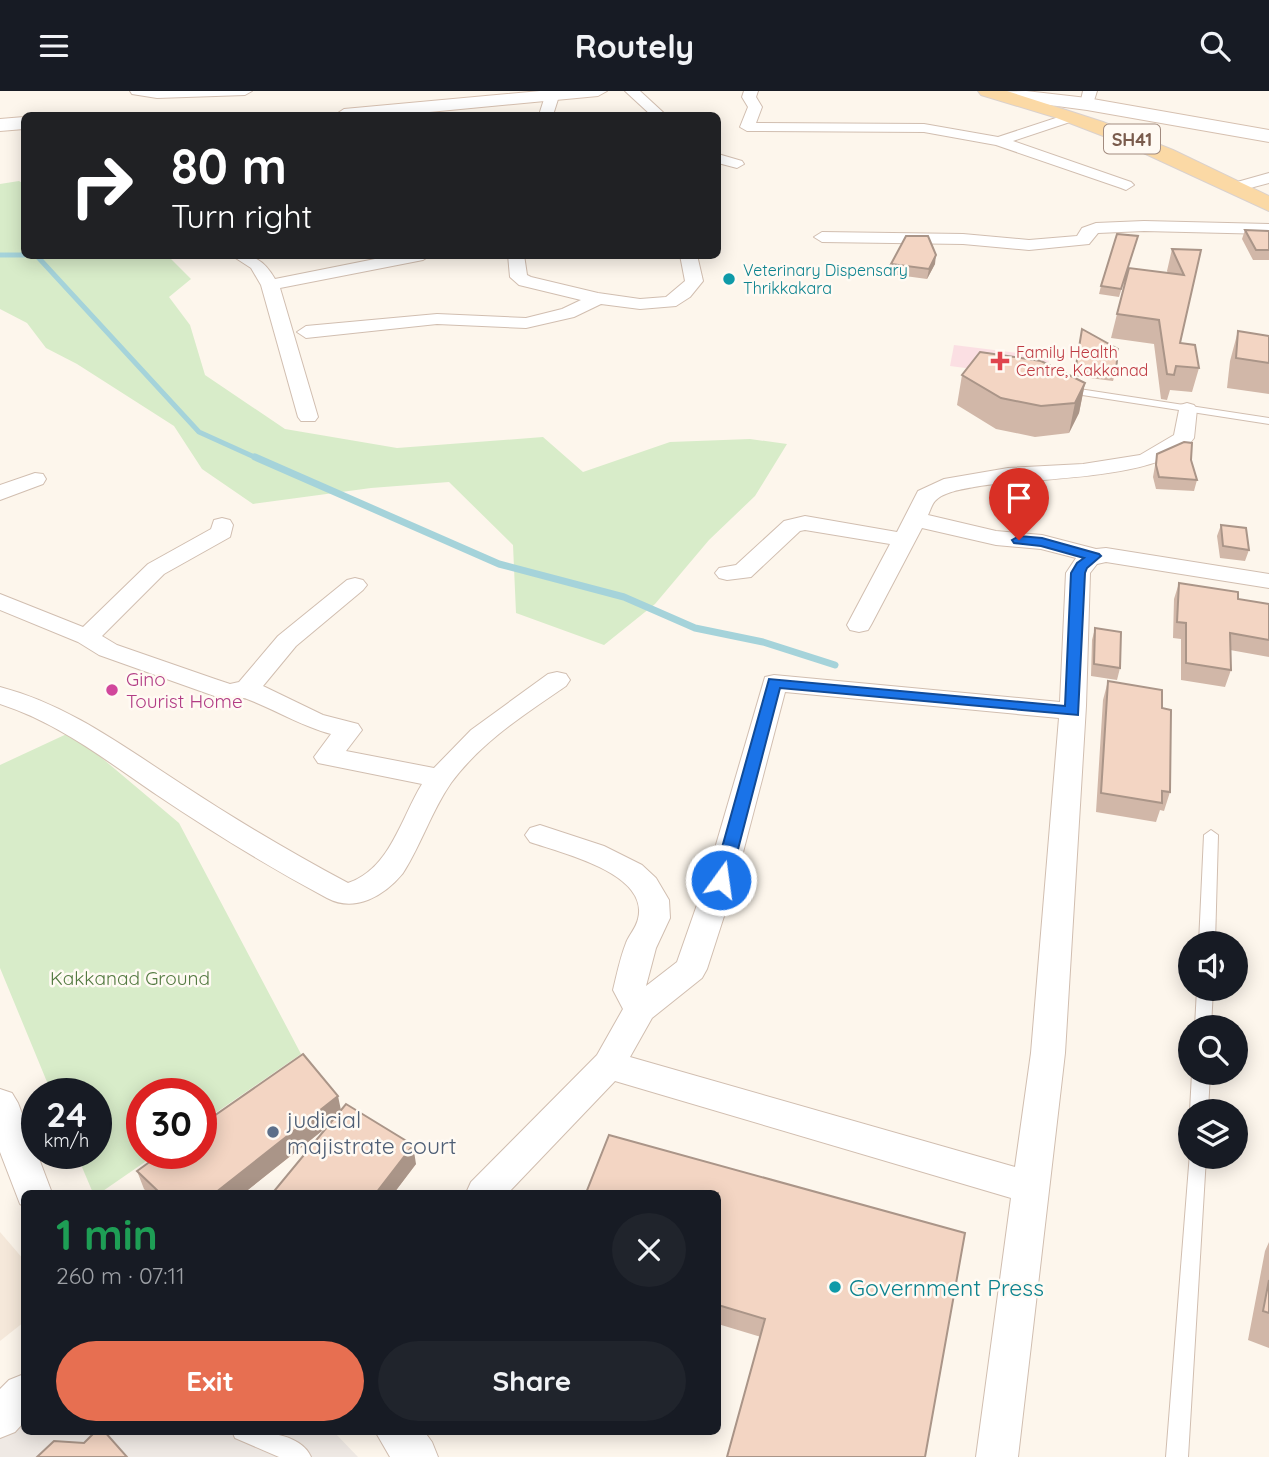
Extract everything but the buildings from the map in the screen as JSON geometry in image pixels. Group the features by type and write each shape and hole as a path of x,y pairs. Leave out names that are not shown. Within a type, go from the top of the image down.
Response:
{"main road":[{"name":"SH41","path":"989,91 1083,104 1269,205"}],"street":[{"path":"142,91 198,94 245,91"},
{"path":"242,107 254,91"},
{"path":"377,112 598,91"},
{"path":"632,91 656,112"},
{"path":"751,91 749,97 755,107 747,127 924,128 999,141 1126,185"},
{"path":"547,112 552,96"},
{"path":"999,141 1083,104 1269,136"},
{"path":"0,125 21,124"},
{"path":"721,159 737,164"},
{"path":"1235,187 1269,178"},
{"path":"822,237 1053,244 1083,241 1088,231 1096,228 1269,229"},
{"path":"247,259 258,265 270,285 308,417"},
{"path":"270,285 403,259"},
{"path":"517,259 519,277 525,281 646,304 675,299 689,288 694,281 689,259"},
{"path":"306,332 437,319 526,323 568,313 602,297"},
{"path":"859,625 926,496 952,484 1008,474 1083,470 1146,461 1184,438 1186,409"},
{"path":"0,493 35,479"},
{"path":"727,573 743,572 792,526 805,523 1042,542 1094,556 1269,581"},
{"path":"87,637 156,569 222,532 222,525"},
{"path":"998,1457 1029,1187 1048,1053 1072,711 1078,573 1081,566 1094,556"},
{"path":"247,689 287,642 355,585"},
{"path":"0,601 87,637 108,650 229,692 247,689 314,721 348,730 328,757 440,778"},
{"path":"0,695 23,701 77,726 190,804 284,858 316,880 346,895 372,885 384,875 415,827 440,778 472,744 517,707 557,680"},
{"path":"487,1190 609,1065 640,1009 691,969 714,904 774,683 1072,711"},
{"path":"540,835 595,854 635,873 652,893 654,917 641,944 629,990 640,1009"},
{"path":"609,1065 1029,1187"},
{"path":"0,1103 32,1190"},
{"path":"0,1417 21,1397"},
{"path":"399,1435 416,1457"}],"lane":[{"path":"1054,389 1269,421"},
{"path":"1207,931 1211,835"},
{"path":"1177,1457 1196,1169"},
{"path":"252,1435 300,1457"}],"shaded area":[{"name":"Family Health Centre, Kakkanad","path":"954,345 1049,357 1047,379 950,366"},
{"path":"0,1232 21,1256 21,1324 0,1341"},
{"path":"21,1416 21,1435 337,1435 358,1457 0,1457 0,1436"}],"green space":[{"path":"21,182 21,259 171,259 191,279 169,297 190,325 205,375 285,429 397,448 543,437 583,472 670,442 750,439 787,444 755,496 709,540 655,604 604,645 516,613 513,545 449,482 371,488 253,504 202,469 174,426 77,364 46,348 27,323 0,309 0,184"},
{"name":"Kakkanad Ground","path":"71,732 179,823 301,1054 217,1112 217,1078 126,1078 126,1169 135,1169 104,1190 92,1190 83,1169 112,1169 112,1078 45,1078 0,968 0,765"}],"waterway":[{"path":"0,255 21,255"},
{"path":"40,259 199,432 259,459"},
{"path":"255,457 499,564 624,597 695,628 763,642 835,665"}],"place":[{"name":"Veterinary Dispensary Thrikkakara","path":"729,279"},
{"name":"Family Health Centre, Kakkanad","path":"1000,361"},
{"name":"Gino Tourist Home","path":"112,690"},
{"name":"judicial majistrate court","path":"273,1132"},
{"name":"Government Press","path":"835,1287"}],"route":[{"path":"721,880 774,683 1072,711 1078,573 1081,566 1094,556 1042,542 1019,540"}]}
